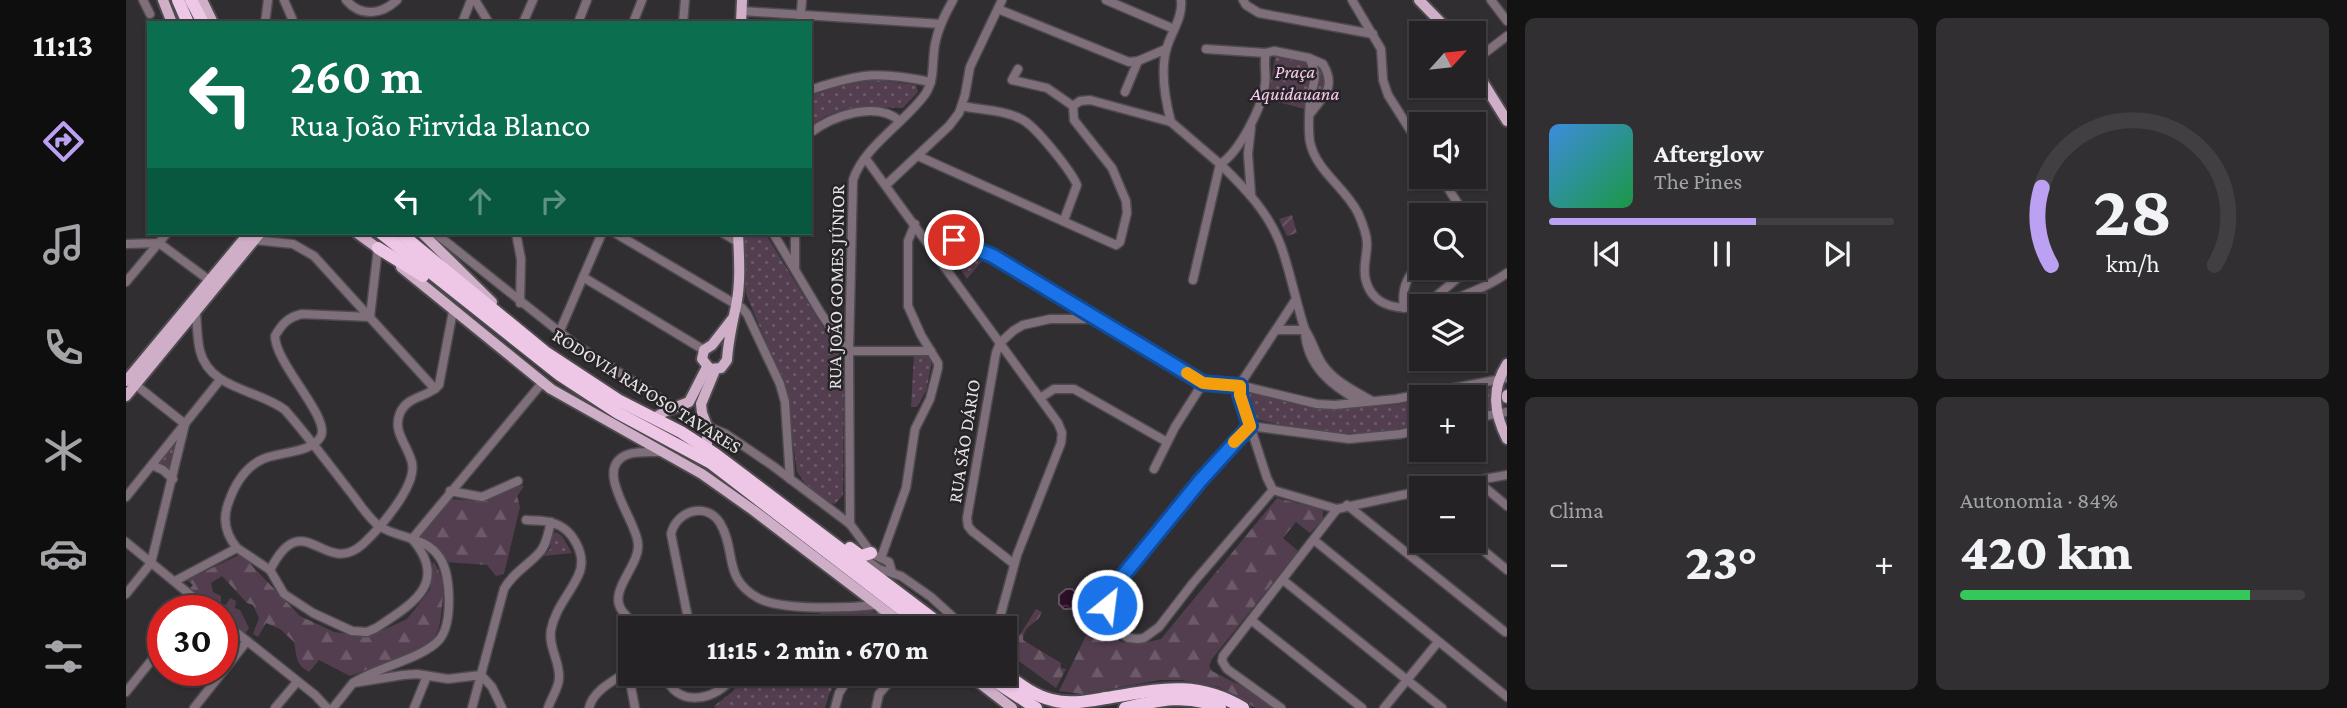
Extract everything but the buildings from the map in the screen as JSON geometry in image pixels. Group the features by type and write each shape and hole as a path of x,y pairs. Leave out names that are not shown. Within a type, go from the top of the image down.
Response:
{"highway":[{"path":"178,0 187,21"},
{"path":"191,0 202,21"},
{"name":"RODOVIA RAPOSO TAVARES","path":"383,235 560,376 711,463 910,616"},
{"name":"RODOVIA RAPOSO TAVARES","path":"402,235 576,373 618,400 707,449 929,616"},
{"path":"378,248 465,302"},
{"path":"798,518 822,527 876,557"},
{"path":"1017,682 1029,691 1058,702 1082,702 1177,688 1220,695 1243,708"},
{"path":"1002,686 1035,708"},
{"path":"1125,708 1147,702 1177,699 1203,701 1220,708"}],"main road":[{"path":"163,0 171,21"},
{"path":"202,0 212,21"},
{"path":"1419,0 1441,21"},
{"path":"1427,0 1435,14"},
{"path":"1486,88 1507,121"},
{"path":"126,396 129,380 209,280 254,235"},
{"path":"129,380 196,312 254,235"},
{"path":"360,235 542,383 730,493 891,616"},
{"path":"424,235 515,327"},
{"path":"726,351 733,327 739,279 738,237"},
{"path":"708,347 720,345 726,351 728,357 721,368 711,368 702,359 708,347 734,313"},
{"path":"1507,364 1495,392 1507,439"},
{"path":"654,418 693,399 711,368"},
{"path":"707,449 707,426 701,404 711,368"},
{"path":"984,686 1013,708"}],"street":[{"path":"143,0 150,14"},
{"path":"265,21 268,0"},
{"path":"284,0 293,21"},
{"path":"346,0 357,10 374,13 397,0"},
{"path":"463,21 473,0 488,21"},
{"path":"524,21 533,0"},
{"path":"579,21 587,0"},
{"path":"634,21 642,0"},
{"path":"683,21 685,0"},
{"path":"801,19 802,0"},
{"path":"812,89 844,79 876,74 931,82 935,41 953,0"},
{"path":"886,185 949,127 962,106 970,67 1002,0"},
{"path":"1106,0 1174,29"},
{"path":"1171,122 1165,94 1164,65 1166,49 1181,10 1181,0"},
{"path":"1352,0 1381,49 1382,80 1388,95 1409,128"},
{"path":"1491,0 1507,22"},
{"path":"1246,2 1259,13 1373,34"},
{"path":"998,9 1116,59 1138,61 1166,49"},
{"path":"742,11 801,19 941,24"},
{"path":"1486,52 1507,36"},
{"path":"1206,49 1274,51 1309,58 1323,64 1329,79 1327,94 1310,114"},
{"path":"1193,280 1220,164 1235,152 1251,124 1266,82 1266,52"},
{"path":"1309,58 1315,73 1310,138 1318,162 1351,201 1363,225 1367,244 1364,271 1370,290 1384,304 1409,307"},
{"path":"1125,92 1138,61"},
{"path":"1018,69 1012,80 1047,88 1073,106"},
{"name":"RUA JOÃO GOMES JÚNIOR","path":"850,524 849,327 852,189 856,173 866,159 919,101 931,82"},
{"path":"1073,106 1080,101 1090,100 1171,122 1220,164 1251,196 1271,224 1279,242 1309,351 1318,369 1332,385 1360,402"},
{"path":"1494,101 1507,112"},
{"path":"962,106 1019,118 1035,130 1077,185 1064,220"},
{"path":"918,156 1114,245 1120,242 1127,213 1126,201 1112,169 1074,120 1073,106"},
{"path":"812,132 829,122 857,113 883,112 900,121"},
{"path":"1251,124 1248,154 1251,196"},
{"path":"866,159 1058,423 1063,438 1014,564 1000,616"},
{"path":"915,225 908,241 908,306 938,368 930,399 915,429 906,488 876,557 879,569 901,576 952,616"},
{"path":"126,282 165,235"},
{"path":"254,235 293,244 314,256 435,389"},
{"path":"437,235 559,333 675,408"},
{"path":"516,235 521,259 520,303"},
{"path":"559,333 601,235"},
{"path":"618,235 734,313 745,311 780,384 785,402 790,479"},
{"path":"774,235 831,330 849,351 931,351"},
{"path":"795,235 795,269"},
{"path":"925,239 954,240 977,248 1203,383 1240,386 1317,404 1335,405 1409,398"},
{"path":"126,244 159,243 209,280"},
{"path":"370,317 378,248"},
{"path":"1467,294 1507,273"},
{"path":"583,277 708,347"},
{"path":"1404,308 1403,298 1409,278"},
{"path":"1439,294 1455,280"},
{"path":"1273,490 1240,395 1240,386 1296,299"},
{"path":"270,570 283,548 294,541 309,542 335,554 343,554 361,545 401,497 413,473 410,457 398,430 400,414 409,401 435,389 440,379 453,311"},
{"path":"196,312 200,351 220,380 278,404 379,526 430,547 443,565 448,598 444,631 436,643 428,649 379,668 353,683 333,708"},
{"path":"370,317 302,314 285,321 275,337 279,354 318,417 322,435 304,449 262,459 254,464 239,480 229,499 224,520 227,532 237,548 270,570 280,589 294,602 345,629 367,632 383,624 420,595 428,581 428,563 412,539"},
{"path":"1000,343 1013,331 1034,322 1072,318 1096,319"},
{"path":"831,330 844,330 849,327"},
{"path":"1276,330 1305,330"},
{"path":"1305,330 1322,364 1329,372 1346,386 1373,401"},
{"name":"RUA SÃO DÁRIO","path":"1000,343 992,365 967,523 972,531 1014,564"},
{"path":"1479,385 1502,379"},
{"path":"129,380 184,424"},
{"path":"126,497 220,380"},
{"path":"412,539 542,383"},
{"path":"1154,470 1203,383"},
{"path":"1040,398 1054,389 1074,389 1167,443"},
{"path":"126,594 151,563 184,424"},
{"path":"707,426 726,434 850,524 876,557 892,572"},
{"path":"1250,426 1349,439 1409,432"},
{"path":"1250,426 1200,481 1117,583 1107,610 1118,631 1128,638 1138,639 1144,638 1159,627 1273,490"},
{"path":"628,616 617,601 620,588 636,560 638,542 615,487 613,473 626,455 664,452"},
{"path":"152,466 163,470 173,479"},
{"path":"1486,478 1507,475"},
{"path":"450,491 482,497 518,481"},
{"path":"1486,488 1507,506"},
{"path":"1273,490 1337,509"},
{"path":"1281,708 1224,665 1223,656 1337,509 1409,493"},
{"path":"1346,505 1505,632"},
{"path":"688,616 671,534 674,524 682,515 695,511 709,513 719,522 734,573 742,585 758,598 778,604 877,606 883,616"},
{"path":"526,520 551,522 569,533 576,542 581,561 578,577 559,607 550,633 559,681 548,708"},
{"path":"472,708 504,589 509,580 540,553 551,522"},
{"path":"1314,540 1507,697"},
{"path":"126,542 191,595"},
{"path":"175,582 237,548"},
{"path":"1486,553 1507,570"},
{"path":"1283,580 1442,708"},
{"path":"1251,620 1362,708"},
{"path":"238,634 327,708"},
{"path":"194,708 247,641"},
{"path":"1384,708 1438,642"},
{"path":"126,692 147,666"},
{"path":"353,683 403,675 457,679 481,676"},
{"path":"414,708 427,676"},
{"path":"481,676 492,687 502,708"},
{"path":"589,708 590,701 596,694 618,678"},
{"path":"275,708 297,682"},
{"path":"632,686 635,708"},
{"path":"669,686 676,695 695,701 715,695 725,686"},
{"path":"835,708 843,686"},
{"path":"876,708 879,694 886,686"}],"green space":[{"name":"Praça Aquidauana","path":"1281,55 1308,59 1325,69 1323,92 1309,110 1270,100 1275,57"},
{"path":"878,80 916,85 918,92 903,108 867,107 844,110 832,113 812,126 812,95 846,84"},
{"path":"1292,215 1297,233 1287,236 1279,219"},
{"path":"744,235 766,235 842,358 843,495 835,504 827,502 808,487 797,472 786,390 746,294"},
{"path":"946,249 956,250 982,261 967,279"},
{"path":"914,354 928,355 932,362 926,391 917,407 911,407"},
{"path":"1486,387 1491,390 1490,409 1486,410"},
{"path":"1246,392 1333,408 1409,402 1409,427 1383,431 1322,431 1254,419"},
{"path":"183,429 172,476 154,464"},
{"path":"517,485 524,486 517,496 520,507 504,574 496,576 487,565 446,562 430,543 418,537 450,499 484,501"},
{"path":"1277,498 1323,510 1323,519 1310,533 1296,522 1283,538 1298,551 1209,666 1212,671 1249,690 1273,708 1256,708 1219,687 1182,680 1160,680 1082,694 1059,691 1100,607 1108,630 1120,641 1138,643 1161,639"},
{"path":"556,532 562,536 572,553 544,556 550,549 553,534"},
{"path":"241,554 300,616 334,632 368,637 407,619 430,590 433,561 443,588 441,615 434,638 419,649 395,660 350,676 319,660 309,672 299,663 294,642 280,629 266,623 258,637 253,634 259,618 253,605 247,603 222,576 211,583 213,592 219,595 196,595 189,589 193,585 187,580"},
{"path":"819,608 857,608 879,616 820,616"},
{"path":"238,609 249,628 245,634 238,629"},
{"path":"1036,609 1042,612 1028,627 1023,640 1061,663 1061,668 1066,669 1056,688 1017,660 1017,637"},
{"path":"736,686 834,686 825,708 714,706"}],"water":[{"path":"1066,589 1072,589 1079,595 1079,603 1073,609 1064,609 1059,604 1059,595"}],"slow traffic":[{"path":"1187,373 1203,383 1240,386 1240,395 1250,426 1234,442"}],"route":[{"path":"954,240 993,256 1203,383 1240,386 1240,395 1250,426 1200,481 1117,583 1107,605"}]}
